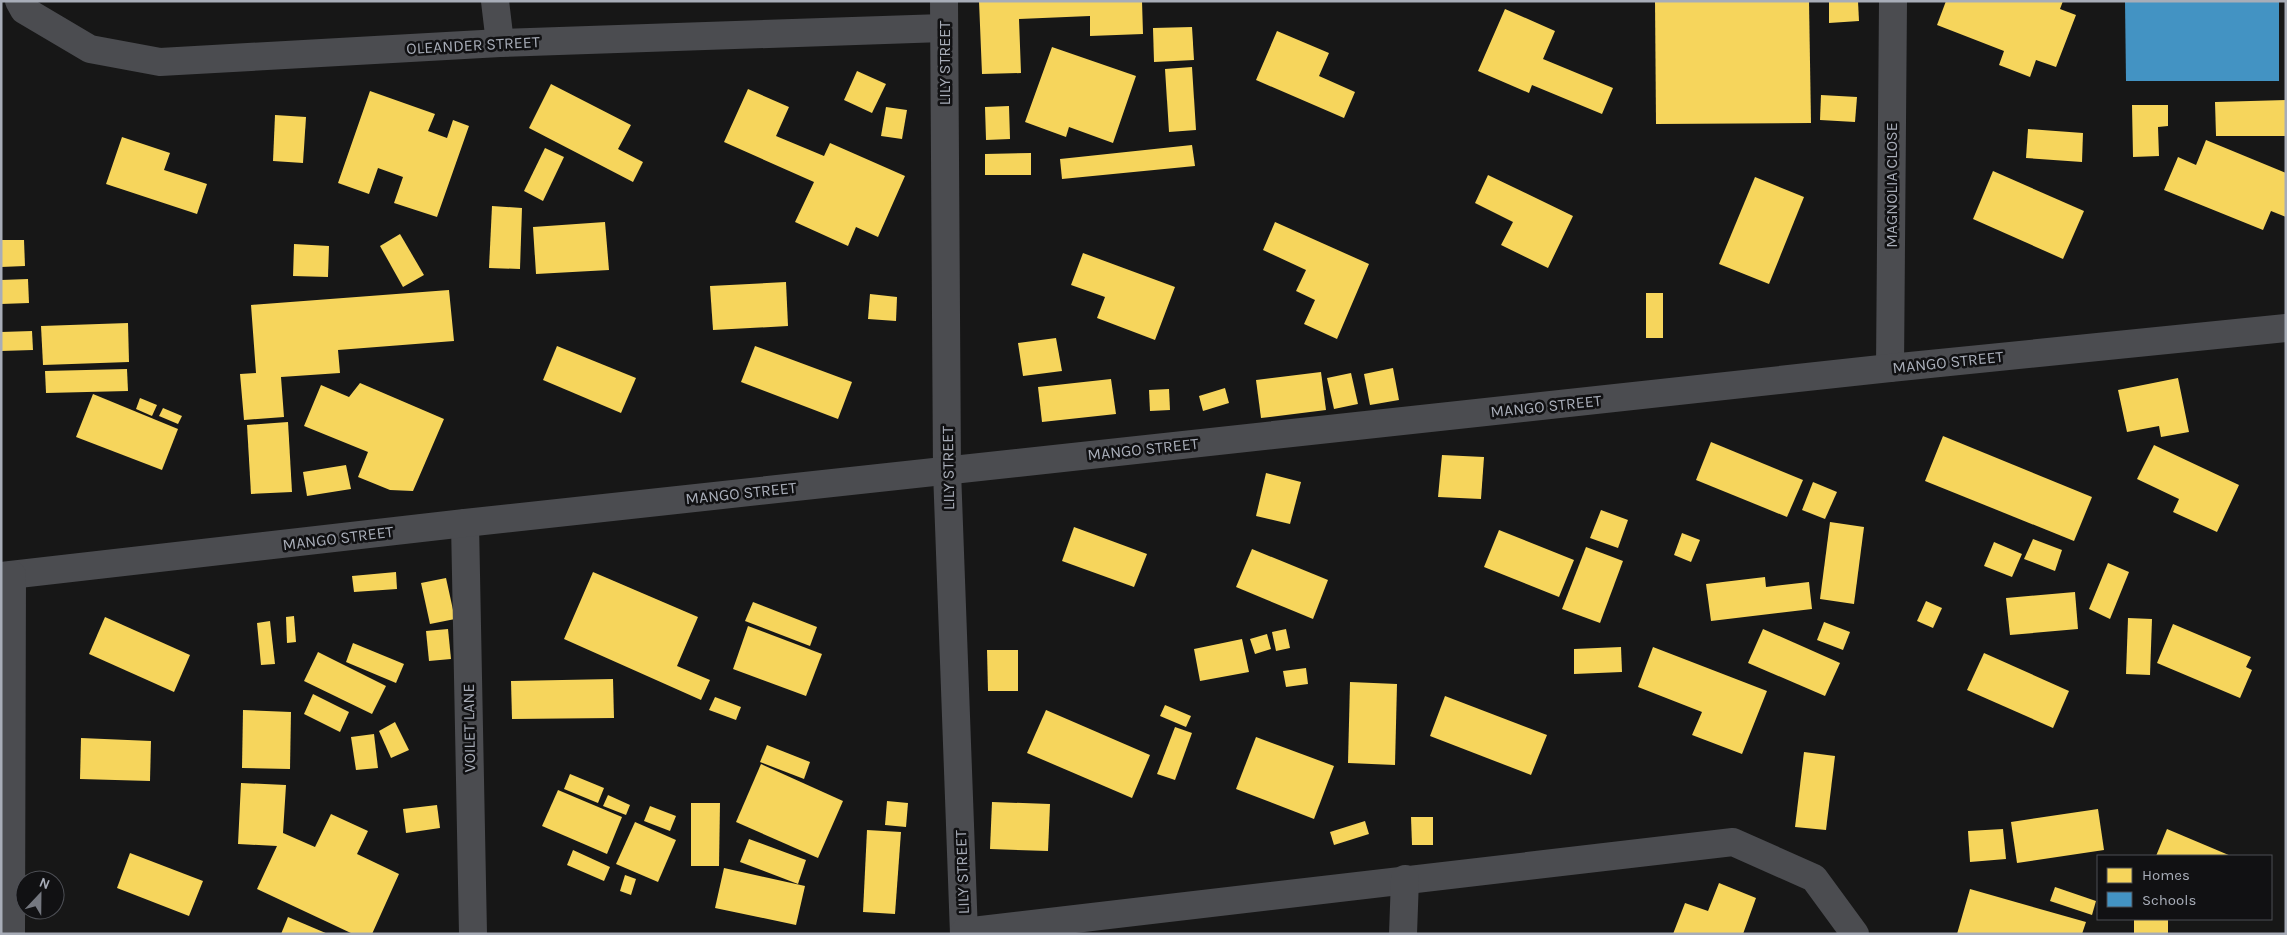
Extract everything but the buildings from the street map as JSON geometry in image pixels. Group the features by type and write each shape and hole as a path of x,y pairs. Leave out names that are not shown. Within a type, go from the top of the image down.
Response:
{"street":[{"name":"OLEANDER STREET","path":"20,1 24,10 90,50 160,62 500,43 944,14"},
{"path":"495,1 500,43"},
{"name":"MAGNOLIA CLOSE","path":"1890,368 1893,1"},
{"name":"LILY STREET","path":"944,14 947,471 964,933"},
{"name":"MANGO STREET","path":"6,576 465,523 1890,368 2286,328"},
{"name":"VOILET LANE","path":"465,523 473,934"},
{"path":"6,576 11,934"},
{"path":"964,933 1405,879 1733,842 1814,878 1855,934"},
{"path":"1403,934 1405,879"}]}
